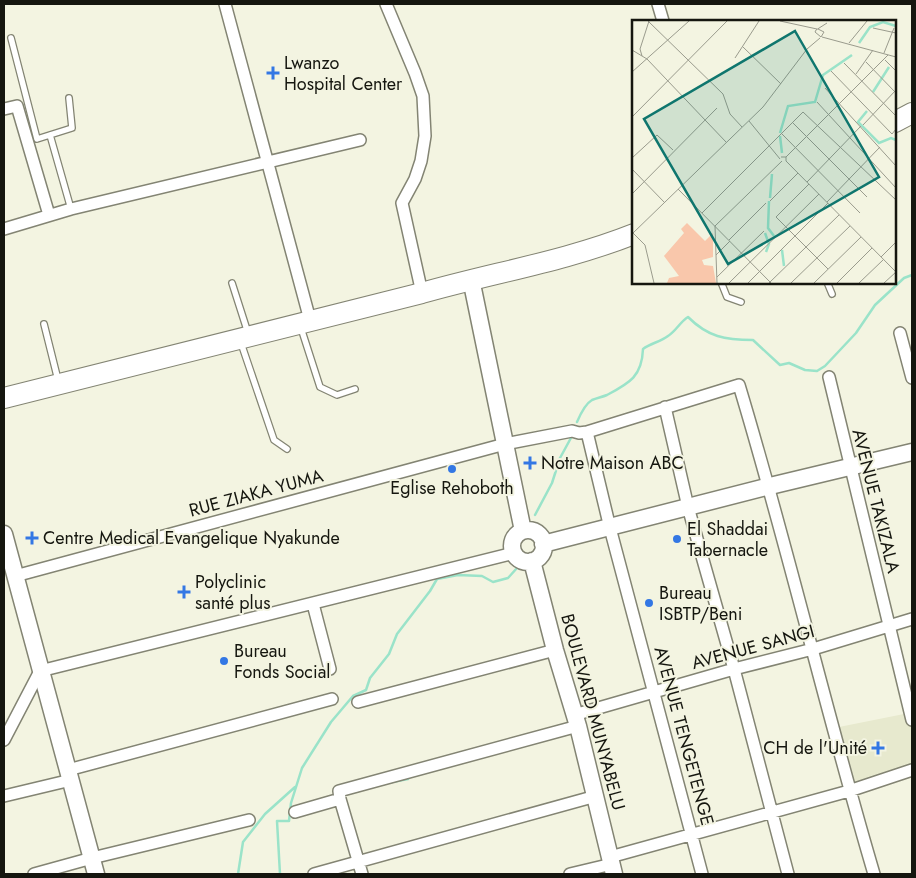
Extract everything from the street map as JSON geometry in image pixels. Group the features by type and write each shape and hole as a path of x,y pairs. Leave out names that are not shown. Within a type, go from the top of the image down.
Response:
{"highway":[{"path":"896,122 912,114"},
{"path":"4,398 571,255 632,235"}],"street":[{"path":"225,4 267,162 305,322"},
{"path":"386,4 423,96 425,136 421,161 415,179 402,203 422,293"},
{"path":"658,4 663,20"},
{"path":"4,109 17,106 49,215"},
{"path":"4,229 71,209 360,140"},
{"path":"470,279 523,531"},
{"path":"900,333 912,378"},
{"name":"AVENUE TAKIZALA","path":"829,377 912,720"},
{"name":"RUE ZIAKA YUMA","path":"15,576 505,444 579,432 740,384 770,486"},
{"path":"665,407 688,507 734,669 788,874"},
{"name":"AVENUE TENGETENGE","path":"579,432 610,528 702,874"},
{"path":"543,544 912,452"},
{"path":"770,486 849,791 874,874"},
{"path":"530,530 541,538 543,544 541,554 532,561 522,560 514,553 512,547 513,540 517,534 530,530"},
{"path":"4,534 96,874"},
{"path":"4,740 40,671 514,553"},
{"name":"BOULEVARD MUNYABELU","path":"532,561 554,650 576,721 596,796 612,865"},
{"path":"313,604 330,669"},
{"name":"AVENUE SANGI","path":"340,799 339,791 576,721 655,693 734,669 813,650 889,628 912,619"},
{"path":"358,702 554,650"},
{"path":"4,796 69,775 332,699"},
{"path":"570,874 612,865 691,834 849,791 912,770"},
{"path":"314,874 596,796"},
{"path":"295,812 340,799 362,874"},
{"path":"34,874 249,820"}],"lane":[{"path":"11,38 38,139 72,128 69,98"},
{"path":"50,135 71,209"},
{"path":"232,282 244,337 274,440 287,448"},
{"path":"722,284 727,297 741,302"},
{"path":"828,284 832,294"},
{"path":"305,322 320,387 337,395 355,389"},
{"path":"44,324 60,384"}],"shaded area":[{"name":"CH de l'Unité","path":"909,713 912,730 912,766 853,785 839,727"}],"waterway":[{"path":"577,422 589,402 615,391 633,378 640,366 643,349 668,336 688,317 695,324 718,336 753,340 780,365 789,363 805,370 817,371 825,366 856,333 875,305 904,278 912,275"},
{"path":"535,515 552,483 560,458 572,436"},
{"path":"280,874 277,821 289,821 291,803 302,768 331,722 353,696 366,690 370,678 389,654 397,634 437,579 458,575 482,576 493,582 508,578 517,568"},
{"path":"392,782 408,779"},
{"path":"238,874 243,842 265,814 295,787"}],"place":[{"name":"Lwanzo Hospital Center","path":"273,73"},
{"name":"Notre Maison ABC","path":"530,463"},
{"name":"Eglise Rehoboth","path":"452,469"},
{"name":"Centre Medical Evangelique Nyakunde","path":"32,538"},
{"name":"El Shaddai Tabernacle","path":"677,539"},
{"name":"Polyclinic santé plus","path":"184,592"},
{"name":"Bureau ISBTP/Beni","path":"649,603"},
{"name":"Bureau Fonds Social","path":"224,661"},
{"name":"CH de l'Unité","path":"878,748"}]}
